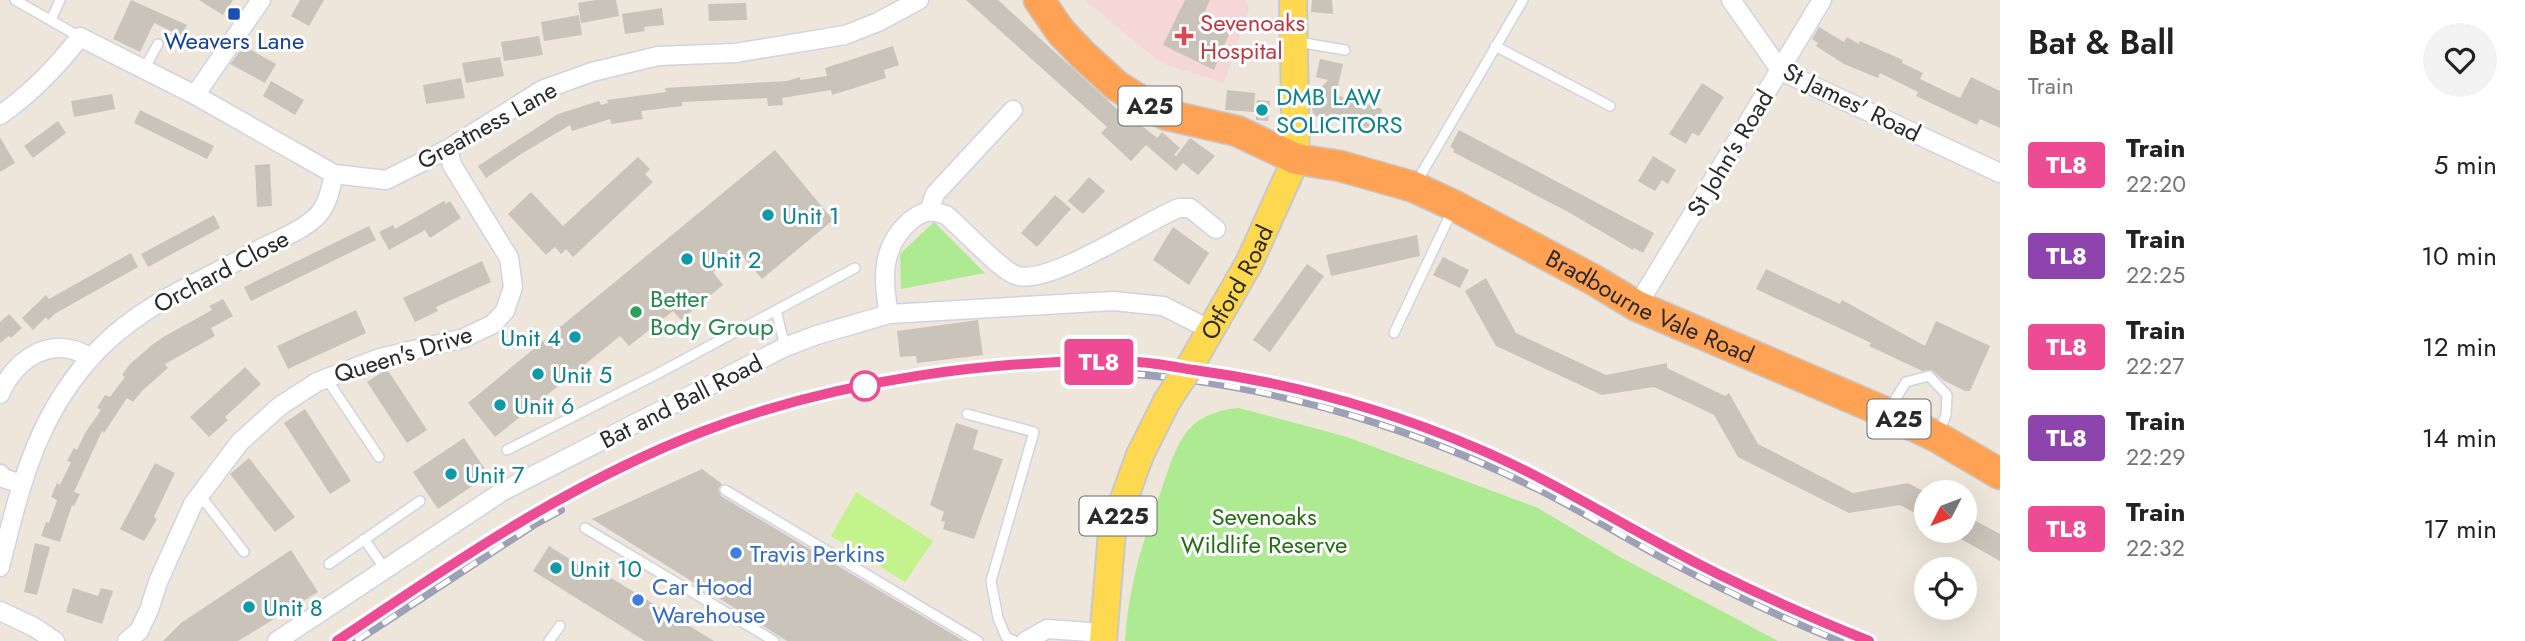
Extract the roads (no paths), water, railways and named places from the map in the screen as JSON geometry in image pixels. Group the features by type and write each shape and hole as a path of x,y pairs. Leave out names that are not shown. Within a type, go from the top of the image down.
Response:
{"highway":[{"name":"A25","path":"1039,0 1061,32 1083,55 1117,86 1137,99 1167,115 1237,131 1296,159"},
{"name":"Bradbourne Vale Road","path":"1296,159 1340,166 1414,187 1592,279 1637,306 1887,413 1937,437 2000,474"}],"main road":[{"name":"A225","path":"1293,0 1296,159"},
{"name":"Otford Road","path":"1103,637 1112,532 1140,455 1167,401 1211,330 1263,236 1296,159"}],"street":[{"path":"195,95 261,0"},
{"name":"Greatness Lane","path":"80,37 195,95 334,174 386,180 448,149 542,90 592,72 658,56 735,53 845,35 878,22 919,0"},
{"name":"St James' Road","path":"1731,0 1781,71 2000,173"},
{"name":"St John's Road","path":"1637,306 1822,0"},
{"path":"0,115 37,87 80,37"},
{"path":"929,211 936,193 1013,110"},
{"name":"Queen's Drive","path":"127,641 139,631 193,504 240,442 281,406 326,378 380,358 464,338 493,324 505,311 513,287 509,258 452,165 448,149"},
{"name":"Orchard Close","path":"0,567 21,484 44,426 91,358 136,317 317,216 328,197 334,174"},
{"path":"889,314 884,276 889,248 906,225 921,213 929,211 946,215 1010,272 1024,277 1037,276 1059,268 1179,208 1190,208 1216,229"},
{"name":"Bat and Ball Road","path":"277,641 503,491 785,347 817,335 889,314 1113,301 1163,306 1211,330"},
{"path":"0,394 16,368 28,358 47,349 63,346 79,350 91,358"},
{"path":"0,474 3,478 21,484"},
{"path":"0,611 34,627 55,641"},
{"path":"1026,641 1047,629 1103,637"}],"lane":[{"path":"15,0 80,37"},
{"path":"51,20 60,0"},
{"path":"1414,187 1523,0"},
{"path":"1293,41 1345,50"},
{"path":"144,69 158,44"},
{"path":"1495,47 1610,106"},
{"path":"1394,333 1455,206"},
{"path":"507,450 855,268"},
{"path":"776,310 785,347"},
{"path":"1887,413 1906,382 1929,376 1947,396 1946,415 1937,437"},
{"path":"326,378 379,457"},
{"path":"967,414 1034,432 990,581 998,618 1006,637 1015,641"},
{"path":"726,490 978,641"},
{"path":"200,495 244,552"},
{"path":"329,564 420,501"},
{"path":"585,528 774,641"},
{"path":"365,539 385,569"},
{"path":"549,641 560,626"}],"railway":[{"path":"337,641 529,515 703,431 837,390 957,371 1072,362 1141,362 1233,375 1292,388 1409,421 1477,448 1546,481 1668,548 1756,592 1869,641"},
{"path":"1097,372 1211,383 1268,394 1324,407 1433,443 1538,489 1706,580 1840,641"},
{"path":"356,641 535,524 561,510"}],"train":[{"name":"TL8","path":"337,641 529,515 703,431 837,390 906,379 957,371 1072,362 1141,362 1233,375 1292,388 1409,421 1478,448 1755,592 1869,641"}],"place":[{"name":"Weavers Lane","path":"234,14"},
{"name":"Sevenoaks Hospital","path":"1184,36"},
{"name":"DMB LAW SOLICITORS","path":"1262,110"},
{"name":"Unit 1","path":"768,215"},
{"name":"Unit 2","path":"687,259"},
{"name":"Better Body Group","path":"636,312"},
{"name":"Unit 4","path":"575,337"},
{"name":"Unit 5","path":"538,374"},
{"name":"Unit 6","path":"500,405"},
{"name":"Unit 7","path":"451,474"},
{"name":"Travis Perkins","path":"736,553"},
{"name":"Unit 10","path":"556,568"},
{"name":"Car Hood Warehouse","path":"638,600"},
{"name":"Unit 8","path":"249,607"}],"park label":[{"name":"Sevenoaks Wildlife Reserve","path":"1264,530"}]}
